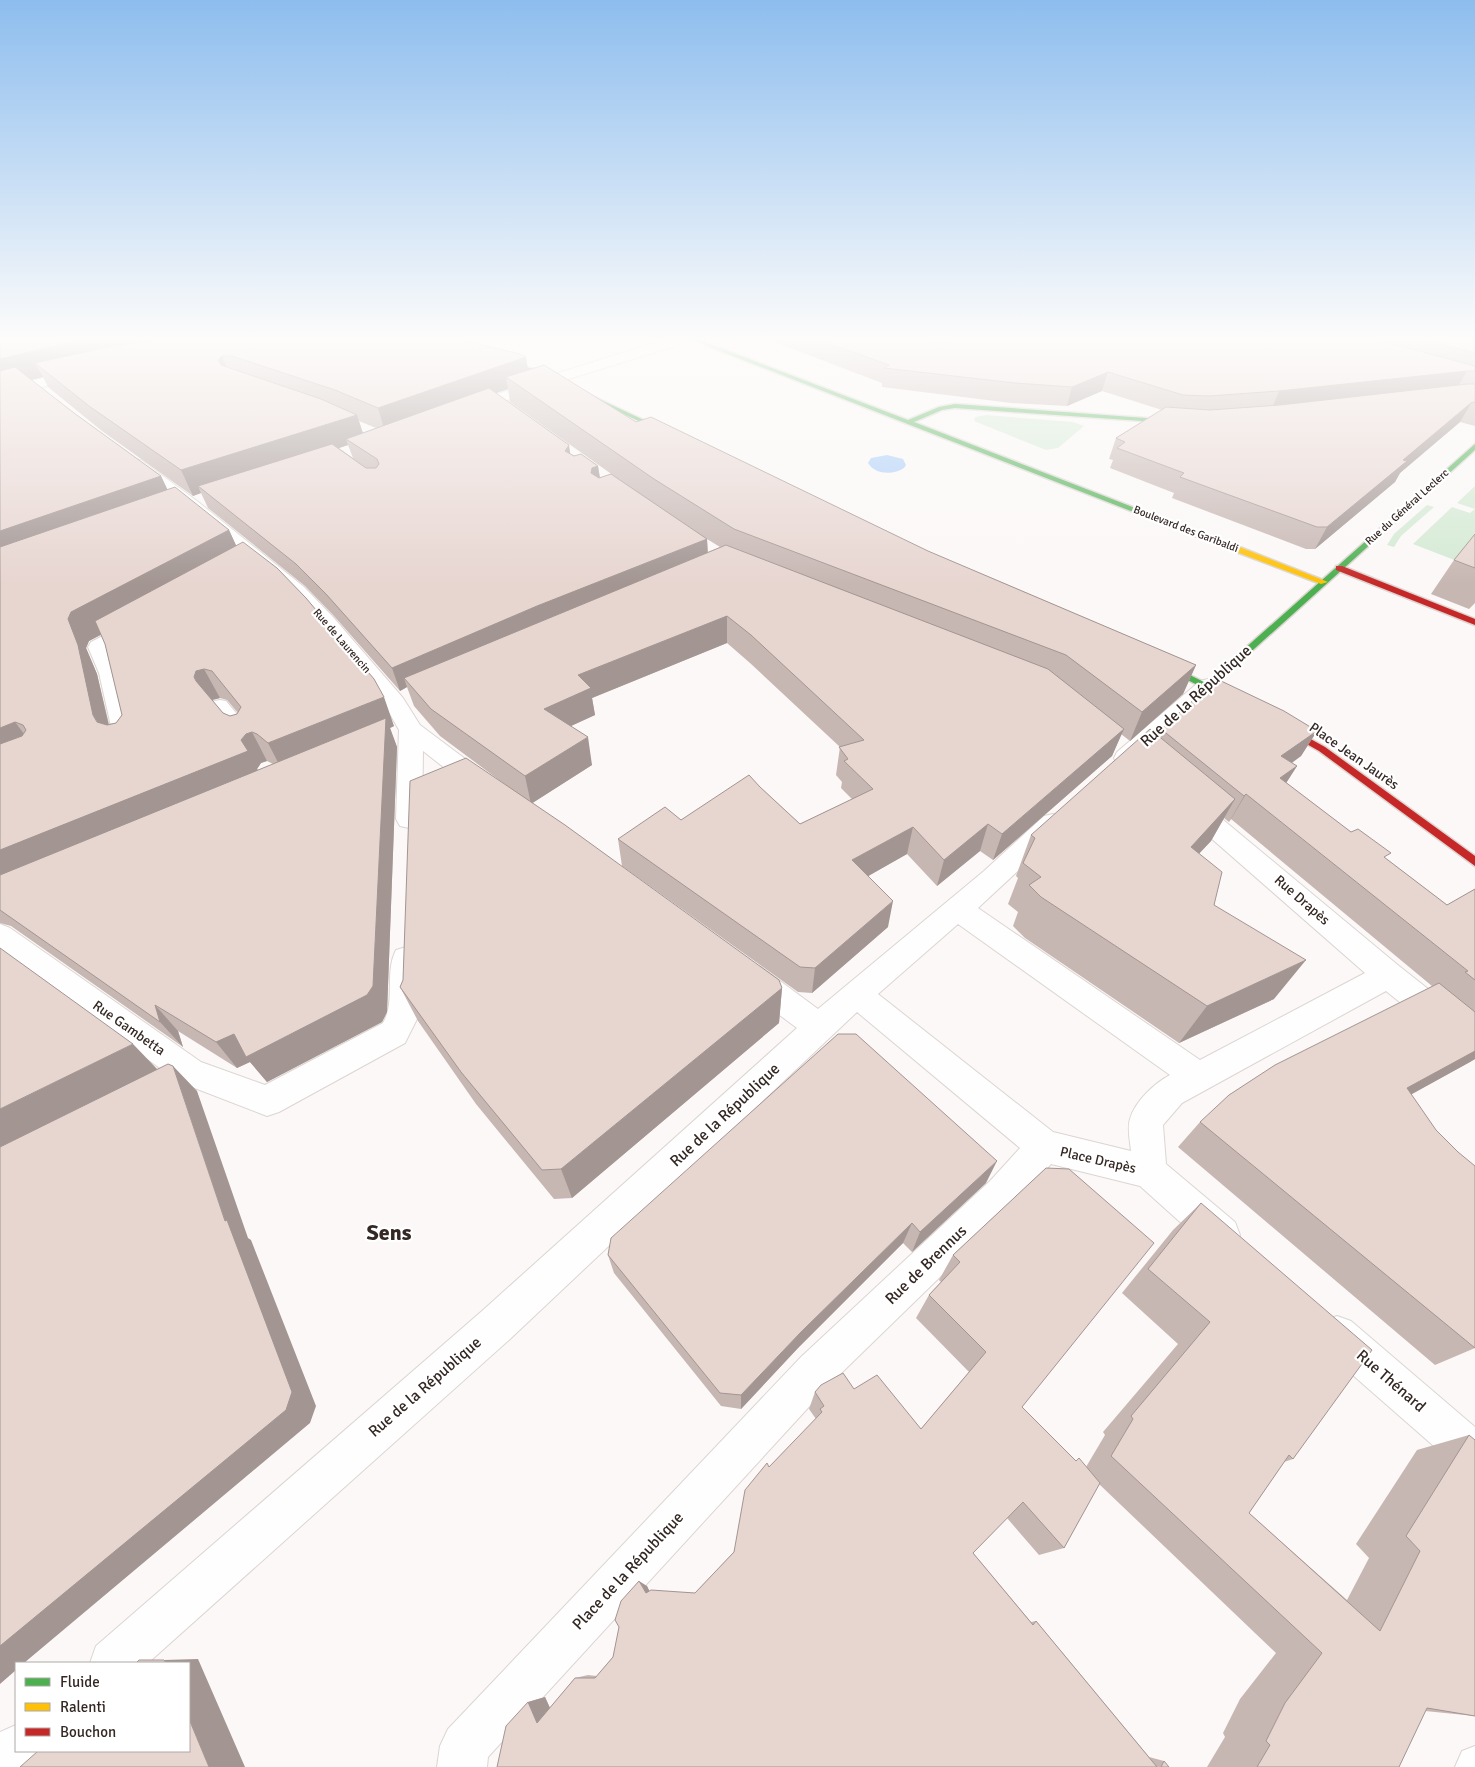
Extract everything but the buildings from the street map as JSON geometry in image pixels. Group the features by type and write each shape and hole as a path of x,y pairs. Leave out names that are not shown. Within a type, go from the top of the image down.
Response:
{"main road":[{"path":"640,419 688,442"},
{"name":"Boulevard des Garibaldi","path":"898,419 1324,582"},
{"path":"907,423 915,419"},
{"path":"1154,419 1192,422"},
{"name":"Rue du Général Leclerc","path":"1339,568 1475,446"},
{"path":"1339,568 1475,622"},
{"name":"Rue de la République","path":"1208,686 1339,568"},
{"path":"1142,655 1208,686 1254,711"},
{"name":"Place Jean Jaurès","path":"1271,720 1322,749 1475,862"}],"street":[{"name":"Rue de Laurencin","path":"119,452 200,502 248,565 297,591 404,699 399,735"},
{"path":"171,512 200,502"},
{"path":"120,733 110,672 99,647 152,618"},
{"name":"Rue de la République","path":"1108,774 1208,686"},
{"path":"399,735 502,798"},
{"path":"399,735 408,848"},
{"name":"Rue Drapès","path":"1168,787 1388,975 1475,1044"},
{"name":"Rue de la République","path":"114,1662 496,1325 856,994 958,909 1071,807"},
{"path":"958,909 1197,1076"},
{"name":"Rue Gambetta","path":"0,936 177,1078 268,1101 394,1032 404,1014 406,937"},
{"path":"734,965 820,1028"},
{"name":"Place Drapès","path":"856,994 1044,1146 1149,1172 1146,1120 1170,1092 1388,975"},
{"name":"Rue de Brennus","path":"806,1381 1002,1193 1044,1146"},
{"path":"1149,1172 1245,1255"},
{"name":"Rue Thénard","path":"1312,1313 1475,1454"},
{"name":"Place de la République","path":"462,1767 465,1746 806,1381"},
{"path":"0,1765 15,1751"}],"lane":[{"path":"220,705 246,737"}],"green space":[{"path":"974,419 1041,419 1073,422 1084,426 1058,448 1046,450 974,421"},
{"path":"1475,486 1475,509 1457,503"},
{"path":"1427,505 1434,507 1401,536 1394,547 1387,545 1394,534"},
{"path":"1452,507 1470,513 1475,509 1475,568 1413,544"}],"water":[{"path":"887,455 903,459 906,465 895,472 885,473 875,470 868,463 871,458"}],"traffic: fast":[{"path":"639,419 675,436"},
{"path":"900,419 1234,548"},
{"path":"907,423 915,419"},
{"path":"1148,419 1185,422"},
{"path":"1208,686 1475,446"},
{"path":"1156,662 1240,703"}],"traffic: slow":[{"path":"1234,548 1324,582"}],"traffic: jam":[{"path":"1339,568 1475,622"},
{"path":"1278,724 1322,749 1475,862"}],"district":[{"name":"Sens","path":"389,1232"}]}
